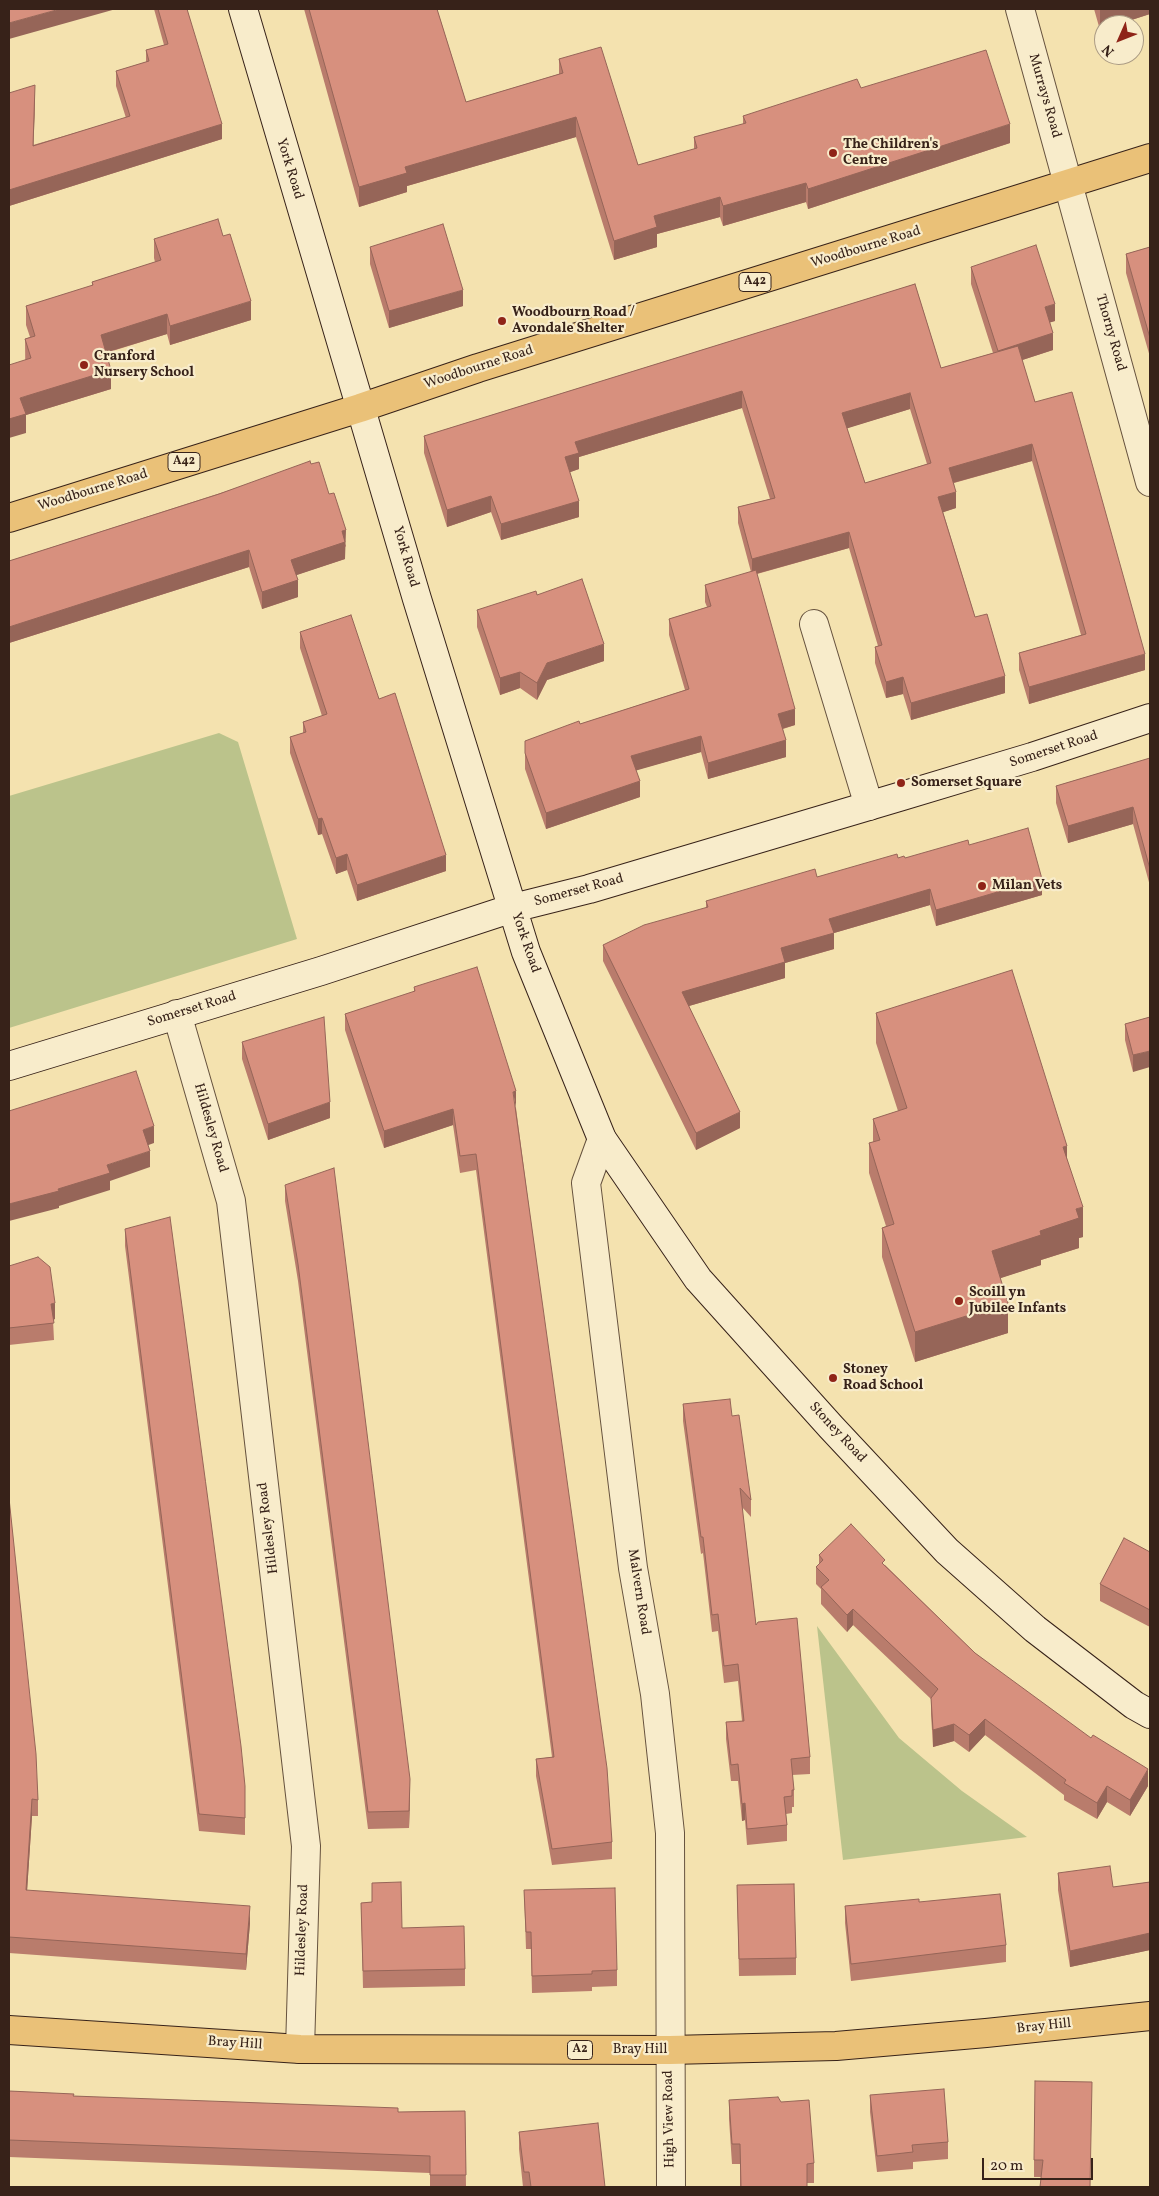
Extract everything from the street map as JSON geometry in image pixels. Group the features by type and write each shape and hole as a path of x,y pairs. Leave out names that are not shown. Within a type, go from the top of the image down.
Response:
{"main road":[{"name":"Woodbourne Road","path":"9,518 360,408 478,368 1150,158"},
{"name":"Bray Hill","path":"9,2030 300,2049 670,2050 836,2046 1150,2016"}],"street":[{"name":"York Road","path":"243,9 360,408 513,908 530,962 584,1098"},
{"name":"Murrays Road","path":"1020,9 1068,184"},
{"name":"Thorny Road","path":"1068,184 1150,482"},
{"path":"814,624 869,806"},
{"name":"Somerset Road","path":"9,1066 321,971 513,908 589,889 869,806 1032,757 1150,718"},
{"name":"Hildesley Road","path":"177,1014 231,1201 306,1846 300,2049"},
{"name":"Stoney Road","path":"584,1098 602,1138 698,1279 831,1427 947,1551 1035,1629 1134,1705 1150,1714"},
{"name":"Malvern Road","path":"602,1138 586,1183 633,1568 655,1694 670,1833 670,2050"},
{"name":"High View Road","path":"670,2050 671,2187"}],"green space":[{"path":"219,733 238,742 297,939 9,1028 9,796"},
{"path":"817,1626 899,1738 962,1791 1027,1837 843,1860"}],"building":[{"path":"9,9 60,9 9,23"},
{"path":"158,9 187,9 222,124 9,190 9,93 35,85 33,146 130,116 116,71 149,61 146,50 168,44"},
{"path":"309,9 437,9 466,102 563,73 559,59 601,47 638,165 697,148 694,137 746,123 743,116 857,79 861,88 986,50 1010,124 808,189 806,183 723,206 720,197 654,216 657,227 614,241 576,117 405,167 407,173 359,187"},
{"path":"218,219 223,236 230,234 251,301 170,326 167,314 101,335 111,370 20,398 26,414 9,419 9,365 31,358 25,339 35,336 26,306 93,285 92,282 161,260 154,239"},
{"path":"443,224 463,290 389,311 370,247"},
{"path":"1036,245 1055,304 1045,307 1053,333 998,351 971,267"},
{"path":"1150,247 1150,338 1126,254"},
{"path":"915,284 941,368 1018,346 1035,402 1072,392 1145,654 1029,687 1019,653 1086,634 1032,444 949,468 956,492 938,497 975,617 987,614 1005,676 911,703 903,677 886,682 875,647 882,645 849,532 752,559 738,507 775,498 742,391 575,442 579,453 565,457 579,501 501,524 491,496 447,510 424,436","holes":["910,393 931,463 865,483 842,413"]},
{"path":"310,461 311,464 319,462 329,494 334,493 346,530 342,531 345,542 291,560 298,580 262,592 249,550 9,627 9,561 219,494"},
{"path":"756,570 795,709 778,714 786,740 708,763 701,736 631,756 640,781 546,813 525,753 525,741 579,721 580,724 689,689 669,619 711,606 705,585"},
{"path":"582,579 604,644 547,663 537,683 520,672 500,678 477,610 536,591 537,595"},
{"path":"351,615 379,699 395,693 446,855 357,885 347,854 336,858 322,818 318,819 290,737 306,732 303,722 327,714 300,632"},
{"path":"1150,758 1150,869 1133,807 1068,826 1056,786"},
{"path":"1028,828 1042,879 936,910 930,889 829,919 834,933 781,948 785,962 682,992 740,1112 696,1133 603,945 644,925 708,907 706,901 815,869 817,877 897,854 898,858 904,856 905,858 968,840 969,845"},
{"path":"477,967 516,1091 513,1092 607,1768 612,1842 552,1849 536,1759 554,1757 476,1154 460,1156 453,1109 384,1131 345,1014 415,991 414,987"},
{"path":"1012,970 1067,1146 1063,1147 1083,1207 1076,1209 1079,1218 1040,1231 1041,1235 992,1251 1008,1303 915,1332 882,1228 894,1224 869,1143 880,1140 873,1119 907,1108 876,1013"},
{"path":"324,1017 330,1102 268,1124 242,1042"},
{"path":"1150,1017 1150,1051 1133,1055 1125,1024"},
{"path":"136,1071 154,1126 143,1130 150,1151 107,1165 110,1173 58,1189 59,1191 9,1204 9,1111"},
{"path":"334,1168 410,1779 409,1811 368,1812 298,1264 285,1185"},
{"path":"170,1217 241,1746 245,1786 245,1818 199,1814 125,1229"},
{"path":"38,1257 50,1267 55,1303 51,1304 54,1323 9,1328 9,1266"},
{"path":"730,1399 732,1416 739,1415 751,1500 740,1488 756,1625 758,1622 797,1618 810,1757 791,1759 794,1790 792,1790 792,1796 784,1797 787,1825 747,1829 745,1803 742,1804 738,1764 731,1765 726,1722 744,1721 738,1664 724,1666 718,1614 712,1615 703,1537 701,1537 683,1404"},
{"path":"9,1498 36,1754 38,1800 32,1799 26,1890 250,1906 246,1954 9,1937"},
{"path":"851,1524 885,1560 882,1563 975,1653 1091,1738 1093,1735 1148,1769 1130,1800 1107,1786 1097,1803 1064,1783 1066,1780 985,1719 969,1735 954,1724 933,1730 931,1698 938,1689 853,1609 847,1615 821,1587 829,1580 816,1567 823,1560 819,1555"},
{"path":"1124,1538 1150,1552 1150,1610 1100,1584"},
{"path":"1110,1866 1113,1887 1150,1882 1150,1933 1070,1951 1058,1873"},
{"path":"401,1882 402,1928 464,1926 465,1969 363,1971 361,1903 372,1902 372,1883"},
{"path":"794,1884 796,1958 739,1959 737,1885"},
{"path":"615,1888 617,1970 592,1971 592,1974 532,1976 531,1932 526,1932 524,1890"},
{"path":"1000,1894 1006,1945 851,1964 845,1906 919,1899 919,1902"},
{"path":"1035,2081 1092,2082 1090,2187 1040,2187 1043,2160 1034,2160"},
{"path":"944,2089 948,2142 912,2145 913,2152 877,2156 870,2095"},
{"path":"9,2091 74,2094 73,2096 398,2108 398,2112 465,2111 466,2175 430,2175 430,2156 9,2140"},
{"path":"778,2097 781,2102 809,2100 814,2163 807,2164 807,2187 741,2187 740,2144 732,2144 729,2100"},
{"path":"598,2123 605,2187 531,2187 529,2172 524,2172 519,2132"}],"place":[{"name":"The Children's Centre","path":"833,153"},
{"name":"Woodbourn Road / Avondale Shelter","path":"502,321"},
{"name":"Cranford Nursery School","path":"84,365"},
{"name":"Somerset Square","path":"901,783"},
{"name":"Milan Vets","path":"982,886"},
{"name":"Scoill yn Jubilee Infants","path":"959,1301"},
{"name":"Stoney Road School","path":"833,1378"}]}
